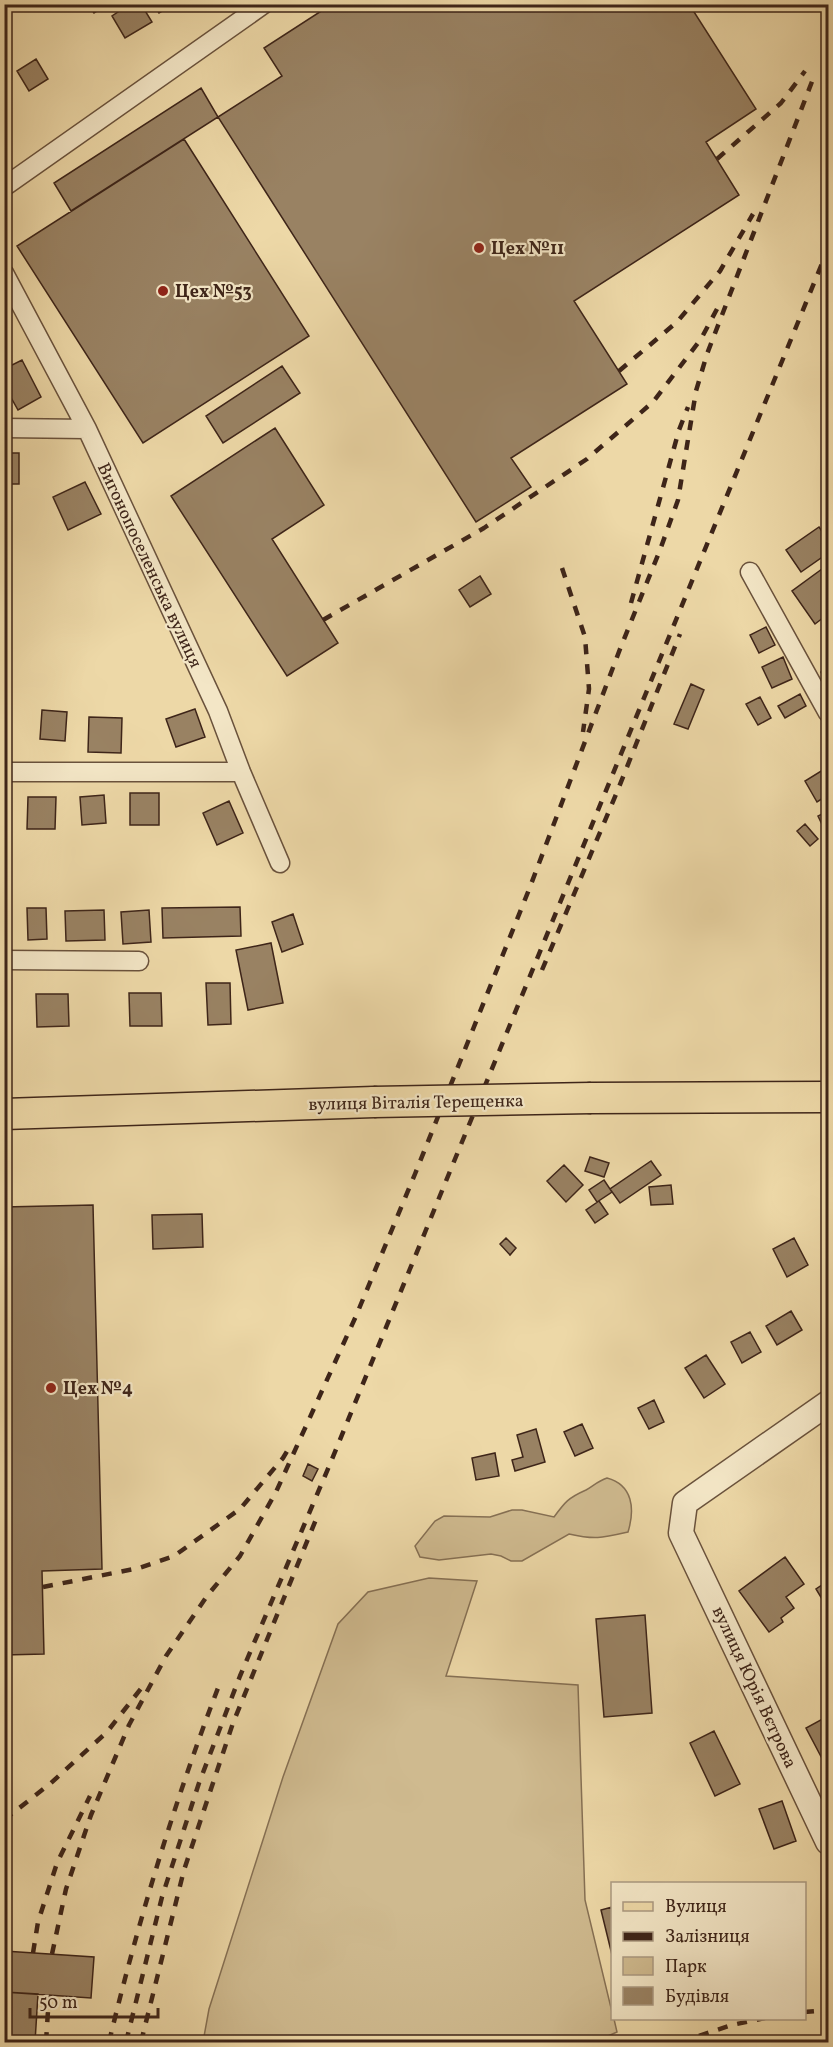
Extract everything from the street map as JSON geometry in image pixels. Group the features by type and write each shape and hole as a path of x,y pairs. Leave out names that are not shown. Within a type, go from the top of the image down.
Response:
{"main road":[{"name":"вулиця Віталія Терещенка","path":"4,1114 374,1102 828,1097"}],"street":[{"path":"4,187 264,4"},
{"name":"Вигонопоселенська вулиця","path":"4,273 87,429 218,711 280,863"},
{"path":"4,428 87,429"},
{"path":"750,572 828,714"},
{"path":"4,772 241,772"},
{"path":"4,960 139,961"},
{"name":"вулиця Юрія Вєтрова","path":"828,1403 685,1503 681,1533 828,1842"}],"green space":[{"path":"607,1478 622,1486 630,1499 631,1515 628,1532 599,1538 569,1534 522,1561 511,1561 491,1554 439,1560 420,1557 415,1546 435,1521 444,1516 490,1517 512,1510 522,1510 554,1517 571,1498"},
{"path":"429,1578 477,1581 446,1676 578,1685 585,1900 611,2008 611,2020 614,2020 617,2032 594,2042 203,2042 209,2009 283,1777 338,1624 368,1592"}],"building":[{"path":"88,4 108,4 94,13"},
{"path":"130,4 141,4 152,22 125,38 112,16"},
{"path":"154,4 174,4 159,13"},
{"name":"Цех №11","path":"332,4 689,4 756,109 706,142 739,195 574,301 627,384 511,458 531,487 476,522 218,117 282,76 264,48"},
{"path":"36,59 48,79 29,91 17,71"},
{"path":"201,88 218,117 71,211 54,183"},
{"name":"Цех №53","path":"184,139 309,336 143,443 17,246"},
{"path":"22,360 41,397 18,410 4,385 4,369"},
{"path":"282,366 300,393 223,443 206,416"},
{"path":"275,428 324,505 272,539 338,643 287,676 171,496"},
{"path":"4,453 19,453 19,484 4,484"},
{"path":"85,482 101,514 68,530 53,497"},
{"path":"819,527 828,540 828,553 801,572 786,550"},
{"path":"822,569 828,577 828,614 815,624 792,591"},
{"path":"480,576 491,594 470,607 459,590"},
{"path":"766,627 775,645 759,653 750,635"},
{"path":"783,657 792,679 772,688 762,667"},
{"path":"828,668 828,688 821,672"},
{"path":"691,684 704,690 688,729 674,724"},
{"path":"800,694 806,706 785,718 778,706"},
{"path":"760,697 771,718 758,725 746,704"},
{"path":"195,709 205,737 176,747 166,719"},
{"path":"42,710 67,712 65,741 40,739"},
{"path":"89,717 122,718 121,753 88,752"},
{"path":"826,768 828,795 817,802 805,781"},
{"path":"130,793 159,793 159,825 130,825"},
{"path":"104,795 106,823 82,825 80,797"},
{"path":"28,797 56,797 55,829 27,829"},
{"path":"229,801 243,833 217,845 203,813"},
{"path":"828,811 828,837 818,816"},
{"path":"805,824 818,839 810,846 797,831"},
{"path":"240,907 241,936 163,938 162,908"},
{"path":"27,908 46,908 47,939 28,940"},
{"path":"104,910 105,940 66,941 65,911"},
{"path":"149,910 151,942 123,944 121,912"},
{"path":"293,914 303,944 282,952 272,922"},
{"path":"271,943 283,1003 248,1010 236,950"},
{"path":"206,983 230,983 231,1024 208,1025"},
{"path":"129,993 161,993 162,1026 130,1026"},
{"path":"36,994 68,994 69,1026 37,1027"},
{"path":"590,1157 609,1163 604,1177 585,1171"},
{"path":"651,1161 661,1175 620,1203 610,1189"},
{"path":"564,1165 583,1185 566,1202 547,1181"},
{"path":"604,1180 612,1192 597,1202 589,1190"},
{"path":"671,1185 673,1204 651,1205 649,1187"},
{"path":"599,1201 608,1214 595,1223 586,1210"},
{"name":"Цех №4","path":"93,1205 102,1569 42,1571 44,1654 4,1655 4,1207"},
{"path":"202,1214 203,1247 153,1249 152,1215"},
{"path":"506,1238 516,1248 510,1255 500,1244"},
{"path":"794,1238 808,1265 787,1277 773,1249"},
{"path":"791,1311 802,1330 777,1345 766,1326"},
{"path":"750,1332 761,1352 742,1363 731,1342"},
{"path":"706,1355 725,1384 704,1398 685,1368"},
{"path":"654,1400 664,1422 649,1429 638,1408"},
{"path":"582,1424 593,1448 575,1456 564,1432"},
{"path":"536,1429 545,1462 515,1471 512,1460 523,1457 517,1435"},
{"path":"495,1453 499,1476 476,1480 472,1458"},
{"path":"308,1464 318,1469 312,1481 303,1476"},
{"path":"785,1557 804,1584 786,1597 794,1608 781,1618 783,1622 769,1632 739,1591"},
{"path":"828,1581 828,1609 816,1589"},
{"path":"645,1615 652,1713 604,1717 596,1619"},
{"path":"828,1716 828,1764 826,1766 806,1728"},
{"path":"714,1731 740,1784 715,1796 690,1743"},
{"path":"782,1801 796,1841 774,1849 759,1809"},
{"path":"611,1907 611,1951 601,1910"},
{"path":"4,1951 94,1957 91,1998 4,1992"},
{"path":"4,1992 38,1994 35,2042 4,2042"}],"railway":[{"path":"717,159 781,103 805,71"},
{"path":"52,1954 66,1889 91,1815 129,1725 166,1656 207,1596 240,1556 276,1492 356,1316 415,1174 530,887 660,550 678,500 696,391 707,354 813,79"},
{"path":"619,371 677,322 720,271 753,214"},
{"path":"126,2042 162,1897 199,1783 240,1676 330,1464 828,249"},
{"path":"323,620 484,528 587,459 653,402 701,339 717,309"},
{"path":"631,603 679,430 688,407"},
{"path":"562,568 585,637 589,689 583,732"},
{"path":"542,970 680,634"},
{"path":"43,1587 139,1568 174,1556 240,1509 289,1448"},
{"path":"141,2042 184,1870 233,1723 317,1517"},
{"path":"4,1820 51,1783 107,1732 143,1686"},
{"path":"109,2042 158,1863 186,1775 218,1688"},
{"path":"33,1953 38,1922 57,1863 90,1796"},
{"path":"46,2042 49,1995"},
{"path":"806,2012 828,2010"},
{"path":"680,2042 756,2020"}],"place":[{"name":"Цех №11","path":"479,248"},
{"name":"Цех №53","path":"163,291"},
{"name":"Цех №4","path":"51,1388"}]}
